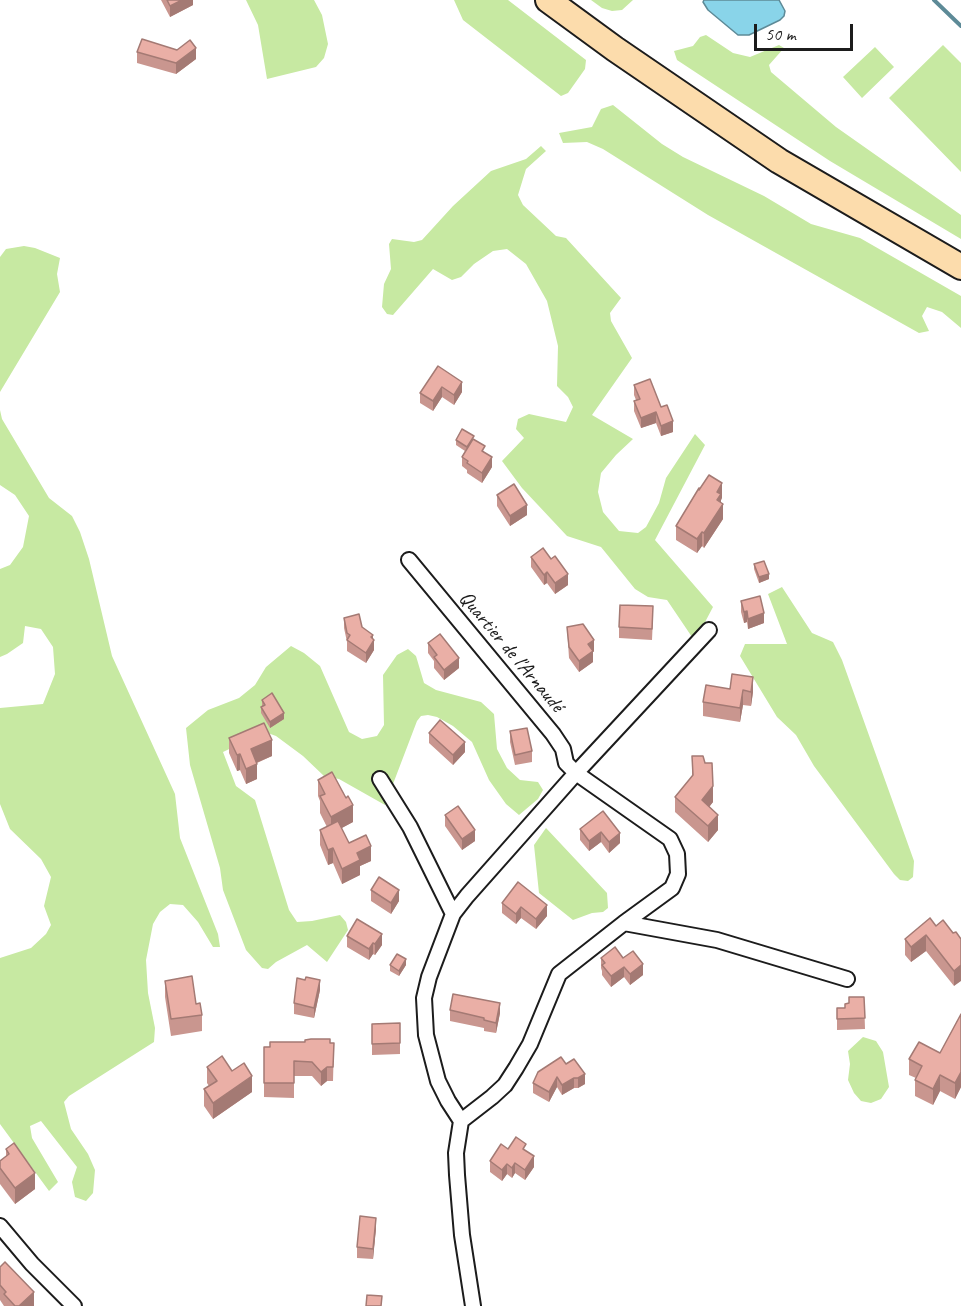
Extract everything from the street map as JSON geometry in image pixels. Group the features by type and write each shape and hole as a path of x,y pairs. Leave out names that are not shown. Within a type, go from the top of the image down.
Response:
{"highway":[{"path":"548,0 615,49 779,161 961,267"}],"street":[{"name":"Quartier de l'Arnaudé","path":"409,560 553,734 562,749 566,763 576,773 658,829 670,839 677,854 678,874 672,888 559,974 534,1035 505,1085 461,1121"},
{"path":"473,1306 462,1235 457,1175 456,1153 461,1121 448,1101 432,1060 426,1035 424,998 429,977 453,914 466,896 709,630"},
{"path":"380,779 410,827 453,914"},
{"path":"624,923 717,940 847,979"},
{"path":"0,1226 32,1264 74,1306"}],"green space":[{"path":"246,0 314,0 322,15 328,44 324,58 316,67 267,79 258,25"},
{"path":"454,0 508,0 586,60 585,69 568,93 561,96 463,20"},
{"path":"591,0 633,0 622,10 612,11 602,8"},
{"path":"706,35 733,53 750,57 779,45 784,48 769,65 771,72 836,127 961,215 961,239 830,161 677,60 674,51 693,46 700,37"},
{"path":"943,45 961,63 961,172 889,98"},
{"path":"875,47 894,67 862,98 843,77"},
{"path":"613,105 662,144 683,157 764,196 811,224 860,238 961,296 961,328 942,312 927,307 922,316 929,331 919,333 708,215 603,149 587,142 563,143 559,133 592,127 601,109"},
{"path":"541,146 546,151 526,169 518,195 523,205 556,236 566,238 621,298 610,313 611,321 632,358 592,415 633,439 601,473 598,492 603,512 619,531 638,533 646,527 659,503 666,478 695,434 705,445 655,540 713,607 704,624 692,637 667,600 648,597 635,589 601,547 567,536 522,488 502,461 524,438 516,429 518,419 529,414 566,422 573,407 568,397 557,386 558,346 547,301 526,264 507,249 493,251 474,264 461,277 452,280 433,269 393,315 387,314 382,307 384,284 391,269 389,244 392,239 414,242 422,240 453,206 491,171 526,159"},
{"path":"24,246 60,258 57,274 60,292 0,392 0,257 6,249"},
{"path":"0,410 2,419 49,498 72,516 80,532 89,559 112,656 175,794 180,838 218,934 220,947 213,947 198,922 183,905 170,904 160,912 153,924 146,960 148,993 155,1028 154,1042 69,1096 64,1102 71,1129 88,1154 95,1170 93,1193 86,1201 75,1197 72,1182 77,1167 41,1121 30,1126 32,1138 58,1182 49,1191 0,1124 0,958 31,948 46,934 51,925 44,906 51,877 41,859 10,829 0,804 0,708 43,704 55,674 53,647 41,629 25,626 23,643 0,657 0,569 10,565 23,547 29,516 15,495 0,485"},
{"path":"782,587 812,633 833,642 842,660 914,861 913,877 908,881 900,880 894,874 814,766 796,735 777,717 740,656 745,644 787,644 768,594"},
{"path":"291,646 320,666 349,732 362,739 377,736 384,725 383,675 397,655 408,649 416,656 424,683 436,690 481,702 494,714 497,749 507,768 520,780 538,782 543,790 538,799 519,815 506,804 489,780 472,742 453,726 428,715 421,716 417,721 385,805 339,779 324,776 303,756 276,736 265,732 223,752 236,786 255,800 289,910 297,922 340,915 346,922 348,930 327,962 307,945 268,969 262,968 246,950 223,890 220,868 190,765 186,728 208,710 239,698 255,685 266,667"},
{"path":"546,828 607,893 608,908 603,912 592,913 573,920 539,893 534,845"},
{"path":"863,1037 876,1041 883,1052 889,1087 881,1099 871,1103 861,1101 848,1080 850,1064 848,1051"}],"water":[{"path":"704,0 779,0 785,11 780,20 749,35 738,35 708,10"}],"building":[{"path":"167,0 182,0 170,6"},
{"path":"142,39 177,50 190,40 196,48 176,63 137,52"},
{"path":"438,366 462,382 454,395 442,387 433,401 420,393"},
{"path":"650,379 661,407 667,405 673,421 661,426 656,412 641,418 634,401 640,399 634,385"},
{"path":"462,429 474,436 467,447 456,440"},
{"path":"473,439 485,446 482,451 492,457 482,473 462,457"},
{"path":"709,475 722,483 717,492 721,494 717,500 723,504 704,533 702,532 697,539 676,526"},
{"path":"514,484 527,505 510,516 497,495"},
{"path":"543,548 551,559 555,556 568,574 555,583 547,572 544,575 531,557"},
{"path":"764,561 769,574 759,577 754,564"},
{"path":"760,596 764,613 748,619 747,611 744,612 741,601"},
{"path":"620,605 653,606 652,629 619,627"},
{"path":"359,614 362,627 373,635 371,637 374,640 366,653 347,640 350,635 347,633 344,618"},
{"path":"583,624 594,640 588,644 593,651 579,661 569,647 567,627"},
{"path":"440,634 459,658 444,670 434,657 437,655 428,643"},
{"path":"732,674 753,677 751,692 743,690 740,708 703,702 706,685 730,689"},
{"path":"272,693 284,713 270,722 261,707 265,705 262,700"},
{"path":"440,720 465,742 453,755 429,733"},
{"path":"264,723 272,740 251,749 257,764 246,769 240,754 237,755 229,738"},
{"path":"527,728 532,751 515,755 510,731"},
{"path":"692,756 703,756 705,763 712,763 713,786 702,800 718,815 708,826 675,797 693,775"},
{"path":"332,772 346,798 348,796 353,805 331,817 320,796 325,794 318,780"},
{"path":"458,806 475,830 462,839 445,815"},
{"path":"603,811 620,833 609,842 601,832 589,841 580,829"},
{"path":"338,821 349,843 366,835 371,846 357,853 360,860 342,869 333,848 328,850 320,830"},
{"path":"379,877 399,890 391,903 371,890"},
{"path":"518,882 547,905 536,919 521,907 516,914 502,903"},
{"path":"930,918 936,926 943,920 961,939 961,965 954,971 926,935 911,947 905,939"},
{"path":"357,919 382,934 369,949 347,936"},
{"path":"615,947 623,958 633,951 643,964 630,974 624,967 611,976 602,965 605,963 601,958"},
{"path":"397,954 406,959 399,971 390,965"},
{"path":"192,976 196,1004 200,1003 202,1015 171,1019 165,981"},
{"path":"306,977 320,980 314,1008 294,1003 297,978 305,980"},
{"path":"453,994 500,1003 496,1023 450,1010"},
{"path":"849,997 864,997 865,1018 837,1019 837,1008 845,1008 845,1004 849,1003"},
{"path":"961,1014 961,1072 955,1083 940,1075 933,1089 915,1080 922,1066 909,1059 919,1042 940,1053"},
{"path":"400,1023 400,1043 372,1044 372,1024"},
{"path":"311,1039 330,1039 330,1043 334,1043 333,1067 327,1067 321,1072 312,1062 294,1061 294,1083 264,1083 264,1047 270,1047 270,1042 305,1042"},
{"path":"222,1056 232,1071 244,1063 252,1076 213,1103 204,1089 217,1081 207,1067"},
{"path":"561,1057 566,1064 574,1059 585,1074 562,1085 557,1077 549,1092 533,1083 538,1072"},
{"path":"516,1137 526,1144 523,1149 534,1156 525,1170 515,1163 512,1168 507,1164 502,1170 490,1161 501,1144 508,1149"},
{"path":"14,1143 35,1173 15,1188 0,1168 0,1161 9,1154 6,1149"},
{"path":"360,1216 376,1218 373,1249 357,1247"},
{"path":"5,1262 34,1292 19,1306 15,1306 4,1294 6,1292 0,1285 0,1267"},
{"path":"367,1295 382,1296 381,1306 366,1306"}],"waterway":[{"path":"934,0 961,26"}]}
